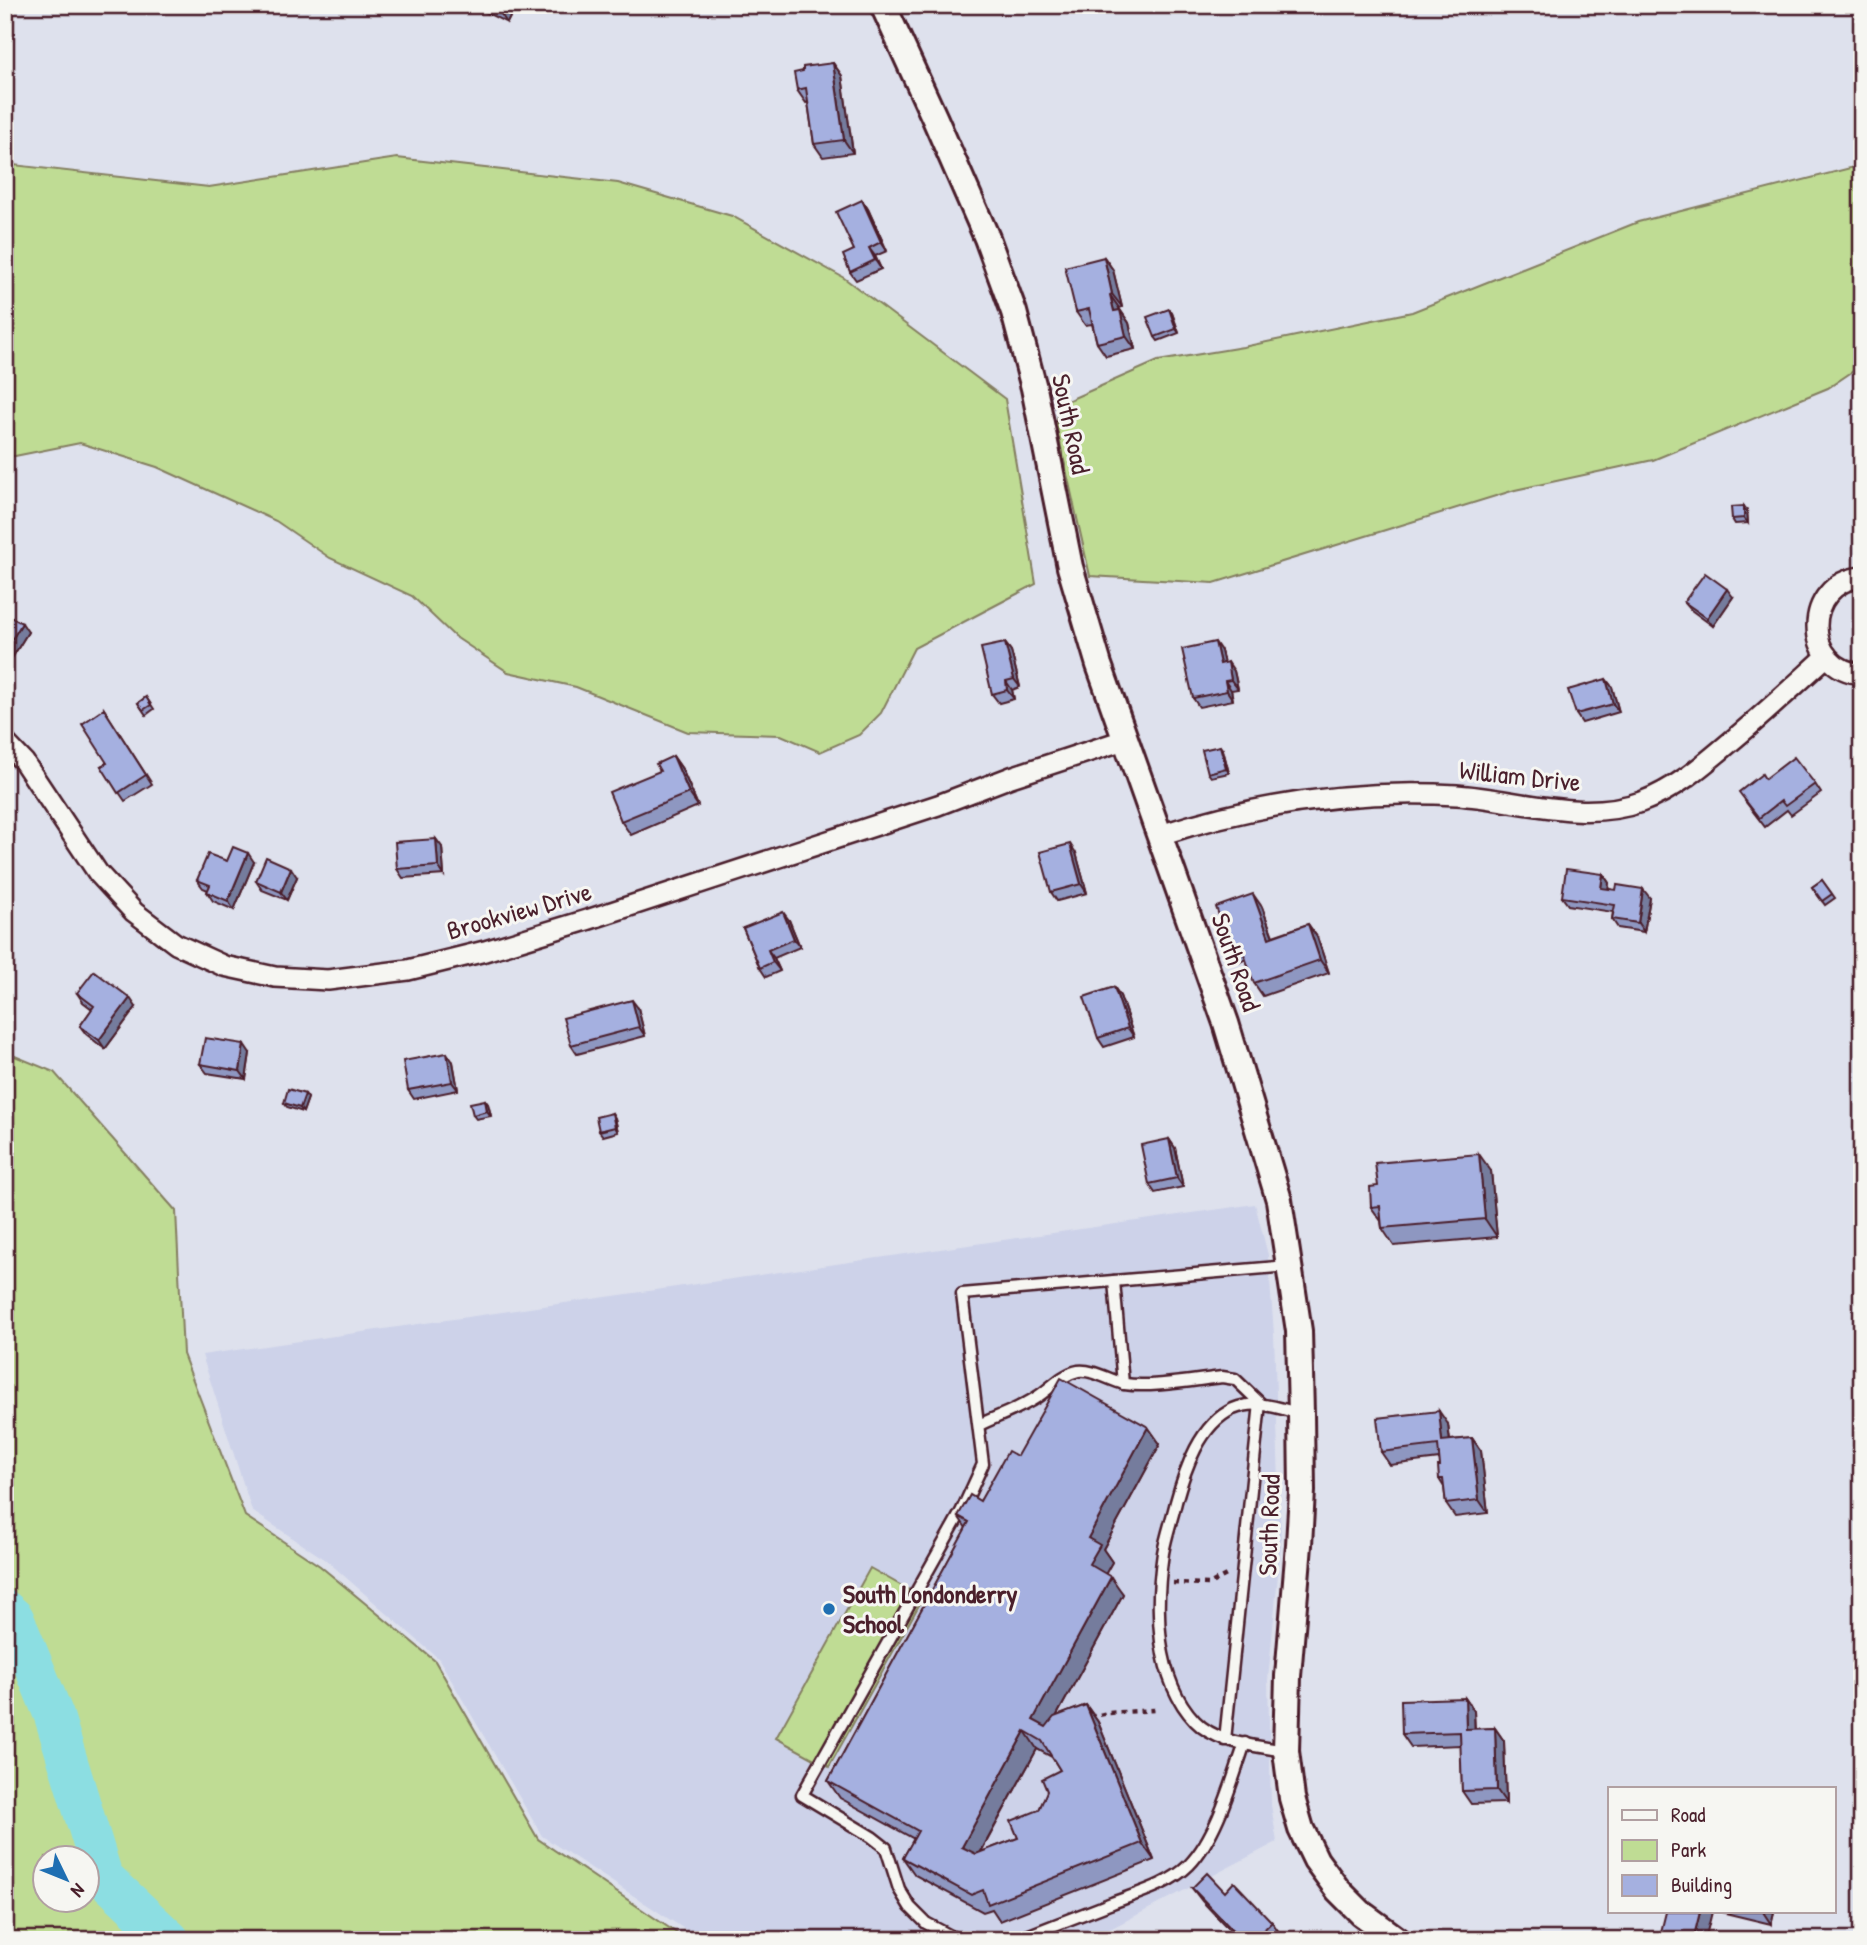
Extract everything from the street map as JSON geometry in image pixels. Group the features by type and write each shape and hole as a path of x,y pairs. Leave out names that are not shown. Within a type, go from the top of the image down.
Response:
{"street":[{"name":"South Road","path":"883,5 982,226 1014,312 1034,388 1070,567 1099,665 1226,1023 1279,1200 1299,1331 1301,1414 1300,1532 1288,1676 1286,1751 1292,1798 1301,1829 1316,1860 1338,1890 1361,1913 1398,1940"},
{"path":"1862,577 1838,584 1826,596 1819,610 1816,626 1819,642 1827,656 1839,667 1862,674"},
{"name":"William Drive","path":"1160,835 1205,820 1277,804 1354,795 1406,793 1460,796 1577,811 1639,803 1692,774 1827,656"},
{"name":"Brookview Drive","path":"5,742 24,762 98,873 134,912 176,944 224,966 275,978 328,981 408,970 498,947 925,809 1124,740"}],"lane":[{"path":"958,1940 926,1923 910,1907 899,1889 886,1848 802,1795 961,1512 984,1464 962,1294 1289,1266"},
{"path":"1114,1281 1123,1384"},
{"path":"979,1425 1039,1397 1068,1374 1079,1371 1123,1384 1139,1385 1222,1377 1235,1379 1259,1403"},
{"path":"1286,1751 1225,1740 1196,1722 1179,1701 1168,1673 1159,1612 1163,1551 1188,1463 1202,1438 1218,1420 1233,1409 1259,1403 1301,1414"},
{"path":"1225,1740 1259,1403"},
{"path":"1017,1940 1152,1887 1189,1864 1204,1843 1227,1799 1245,1743"}],"path":[{"path":"1172,1583 1209,1584 1243,1566"},
{"path":"1085,1718 1108,1713 1155,1710"}],"shaded area":[{"name":"South Londonderry School","path":"1255,1204 1268,1255 1274,1334 1281,1543 1268,1680 1271,1805 1277,1842 1089,1940 696,1940 692,1934 542,1836 439,1659 326,1560 252,1511 202,1355"}],"green space":[{"path":"397,158 618,183 732,216 844,278 1005,399 1036,584 914,648 881,713 859,735 820,752 781,735 688,732 576,687 508,672 454,636 412,596 330,558 276,521 157,467 80,443 5,456 5,164 209,187"},
{"path":"1862,165 1862,365 1828,388 1653,460 1515,490 1214,583 1090,576 1056,425 1060,404 1158,361 1243,347 1412,312 1638,222"},
{"path":"5,1052 54,1072 176,1211 183,1354 245,1516 320,1566 435,1661 538,1839 687,1940 5,1940"},
{"path":"870,1568 923,1598 829,1767 776,1738"}],"building":[{"path":"483,5 506,5 501,14"},
{"path":"833,63 844,140 814,144 806,88 797,90 794,73 803,71 803,67"},
{"path":"862,200 881,242 869,248 875,260 850,272 843,255 854,250 836,212"},
{"path":"1104,257 1114,311 1120,310 1126,336 1097,343 1089,309 1076,312 1065,267"},
{"path":"1169,309 1176,329 1155,337 1147,317"},
{"path":"1744,506 1744,518 1732,519 1731,507"},
{"path":"1705,573 1727,589 1707,618 1684,602"},
{"path":"5,614 22,623 6,649 5,649"},
{"path":"1215,642 1220,664 1228,662 1231,680 1225,681 1227,691 1193,698 1182,649"},
{"path":"1005,643 1014,679 1006,681 1007,690 992,694 981,648"},
{"path":"1606,679 1613,704 1576,714 1568,690"},
{"path":"146,697 151,705 143,710 138,703"},
{"path":"104,709 146,775 118,793 101,766 107,763 82,724"},
{"path":"1220,746 1226,768 1208,773 1202,750"},
{"path":"673,756 689,793 621,821 609,792 660,771 656,764"},
{"path":"1794,757 1815,784 1785,806 1781,801 1759,818 1739,792 1762,774 1765,779"},
{"path":"436,839 438,866 397,869 395,842"},
{"path":"1070,844 1081,884 1051,892 1040,852"},
{"path":"233,847 248,853 228,901 207,892 210,885 197,880 208,854 227,861"},
{"path":"266,857 291,868 281,892 256,881"},
{"path":"1566,869 1603,874 1601,888 1616,890 1617,885 1643,889 1638,923 1612,919 1615,905 1562,897"},
{"path":"1822,880 1832,894 1822,901 1812,887"},
{"path":"1253,894 1269,938 1308,924 1320,960 1254,983 1241,945 1231,949 1216,907"},
{"path":"783,912 794,939 768,950 773,962 760,968 743,928"},
{"path":"94,971 130,998 99,1040 80,1026 94,1006 77,993"},
{"path":"1114,987 1128,1028 1098,1038 1084,997"},
{"path":"632,1000 639,1027 571,1045 563,1018"},
{"path":"205,1038 244,1044 240,1071 200,1064"},
{"path":"447,1053 452,1082 408,1090 403,1061"},
{"path":"288,1089 305,1094 300,1108 284,1103"},
{"path":"485,1100 487,1111 473,1115 470,1103"},
{"path":"612,1113 615,1127 599,1131 596,1117"},
{"path":"1169,1139 1177,1178 1149,1184 1141,1145"},
{"path":"1479,1154 1485,1219 1382,1228 1380,1206 1371,1207 1370,1187 1378,1186 1375,1163"},
{"path":"1061,1378 1148,1427 1088,1538 1100,1545 1089,1564 1111,1577 1033,1720 1046,1727 1054,1717 1086,1705 1142,1843 988,1904 983,1890 971,1895 903,1858 918,1831 828,1781 969,1522 958,1516 970,1495 980,1501 1008,1451 1017,1456","holes":["1025,1731 1042,1741 1060,1770 1042,1779 1047,1791 1039,1810 1011,1821 1018,1838 976,1854 962,1847"]},
{"path":"1439,1411 1442,1441 1472,1438 1479,1500 1446,1504 1443,1479 1439,1479 1438,1445 1381,1452 1377,1418"},
{"path":"1465,1698 1466,1729 1495,1728 1497,1790 1462,1791 1460,1732 1402,1734 1401,1700"},
{"path":"1207,1873 1225,1892 1234,1882 1272,1922 1253,1940 1242,1940 1192,1888"},
{"path":"1666,1913 1700,1913 1693,1940 1659,1940"}],"waterway":[{"path":"5,1610 14,1618 54,1716 103,1877 170,1940"}],"place":[{"name":"South Londonderry School","path":"829,1609"}]}
